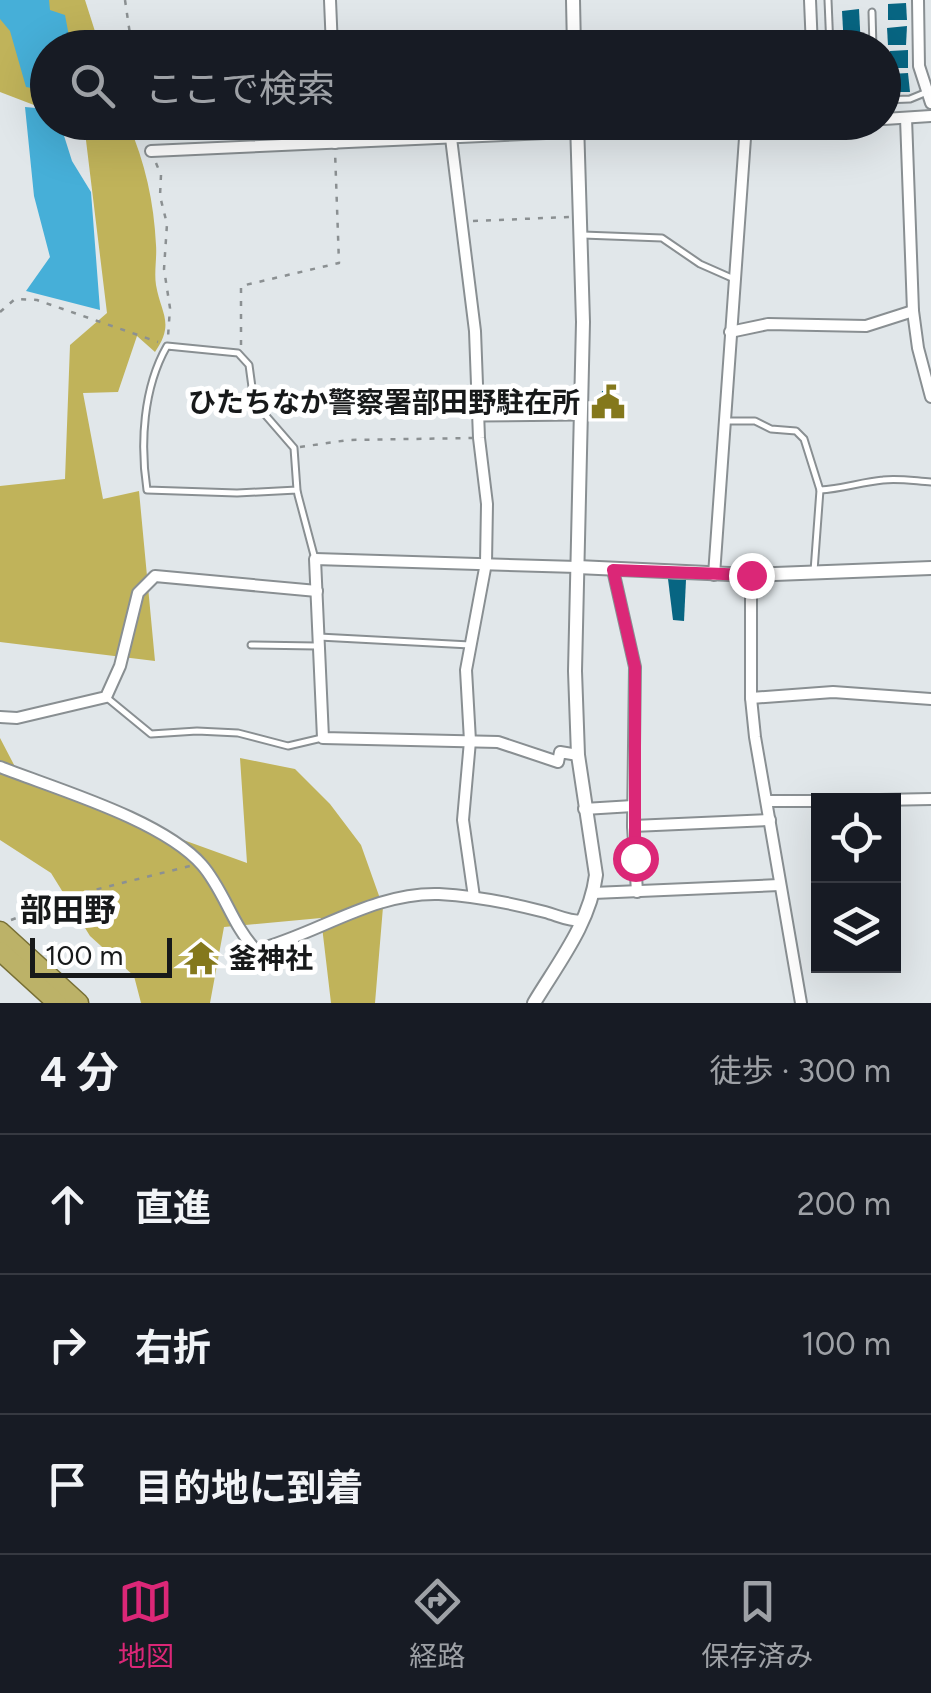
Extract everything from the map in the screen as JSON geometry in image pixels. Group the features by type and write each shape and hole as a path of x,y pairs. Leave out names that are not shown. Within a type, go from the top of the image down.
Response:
{"highway":[{"path":"1,927 79,1003"},
{"path":"0,952 58,1003"}],"street":[{"path":"330,0 331,30"},
{"path":"572,0 573,30"},
{"path":"810,0 811,30"},
{"path":"918,0 918,66 929,97"},
{"path":"901,118 931,116"},
{"path":"906,118 913,310 931,397"},
{"path":"150,151 405,140"},
{"path":"451,140 475,331 478,438 486,504 486,563 466,670 470,741 463,820 474,897"},
{"path":"534,1003 582,922 594,893 595,858 578,755 581,235 577,140"},
{"path":"714,574 745,140"},
{"path":"730,332 768,324 866,326 913,310"},
{"path":"578,755 560,752 558,762 498,742 323,738 315,559 751,575 931,568"},
{"path":"613,570 635,667 633,826 637,892"},
{"path":"751,575 751,698 801,1003"},
{"path":"0,717 18,718 106,697 120,666 138,593 155,576 317,591"},
{"path":"751,698 833,692 931,699"},
{"path":"0,767 148,828 177,844 200,863 256,950 401,896 474,897 582,922"},
{"path":"901,799 931,799"},
{"path":"768,802 811,801"},
{"path":"584,808 634,806"},
{"path":"633,826 770,820"},
{"path":"594,893 779,885"}],"lane":[{"path":"828,0 829,30"},
{"path":"872,12 872,30"},
{"path":"901,99 929,97"},
{"path":"581,235 662,238 700,264 734,279"},
{"path":"298,490 147,490 142,454 151,387 167,346 238,353 249,365 254,402 294,448 298,490 315,559"},
{"path":"479,418 581,417"},
{"path":"724,421 755,421 772,429 796,431 804,439 820,490 814,573"},
{"path":"820,490 843,490 854,484 888,479 931,482"},
{"path":"251,645 319,641 470,645"},
{"path":"106,697 151,734 197,730 238,733 288,746 323,738"}],"path":[{"path":"125,0 129,30"},
{"path":"0,312 15,299 37,300 167,346 170,308 164,269 166,224 160,196 161,175 143,140"},
{"path":"241,356 242,286 339,263 335,143"},
{"path":"461,222 580,216"},
{"path":"294,448 348,440 478,438"},
{"path":"1,927 86,892 200,863"}],"shaded area":[{"path":"0,0 85,0 95,30 30,30 30,103 0,92"},
{"path":"86,140 134,140 153,213 155,275 165,318 164,333 155,352 137,336 118,392 83,393 103,499 139,491 155,661 0,642 0,486 65,479 70,345 107,313"},
{"path":"0,738 23,782 247,863 240,758 295,769 330,804 361,845 383,907 375,1003 331,1003 321,918 224,927 210,1003 141,1003 134,976 90,936 51,873 0,840"}],"water":[{"path":"0,0 49,0 50,10 65,15 68,30 30,30 30,88 26,87 10,31 0,19"},
{"path":"25,107 30,107 30,140 65,140 72,161 91,192 100,310 26,291 50,257 34,196"}],"building":[{"path":"906,3 907,20 888,20 888,4"},
{"path":"859,9 860,30 843,30 842,11"},
{"path":"907,26 906,45 901,45 901,30 887,28"},
{"path":"901,50 908,50 908,68 901,68"},
{"path":"901,73 908,73 910,92 901,92"},
{"name":"ひたちなか警察署部田野駐在所","path":"602,391 614,391 614,413 601,413"},
{"path":"668,579 686,580 684,621 673,620"}],"place":[{"name":"ひたちなか警察署部田野駐在所","path":"608,402"},
{"name":"釜神社","path":"201,958"}],"district":[{"name":"部田野","path":"68,910"}],"route":[{"path":"635,858 635,667 613,570 751,575"}]}
